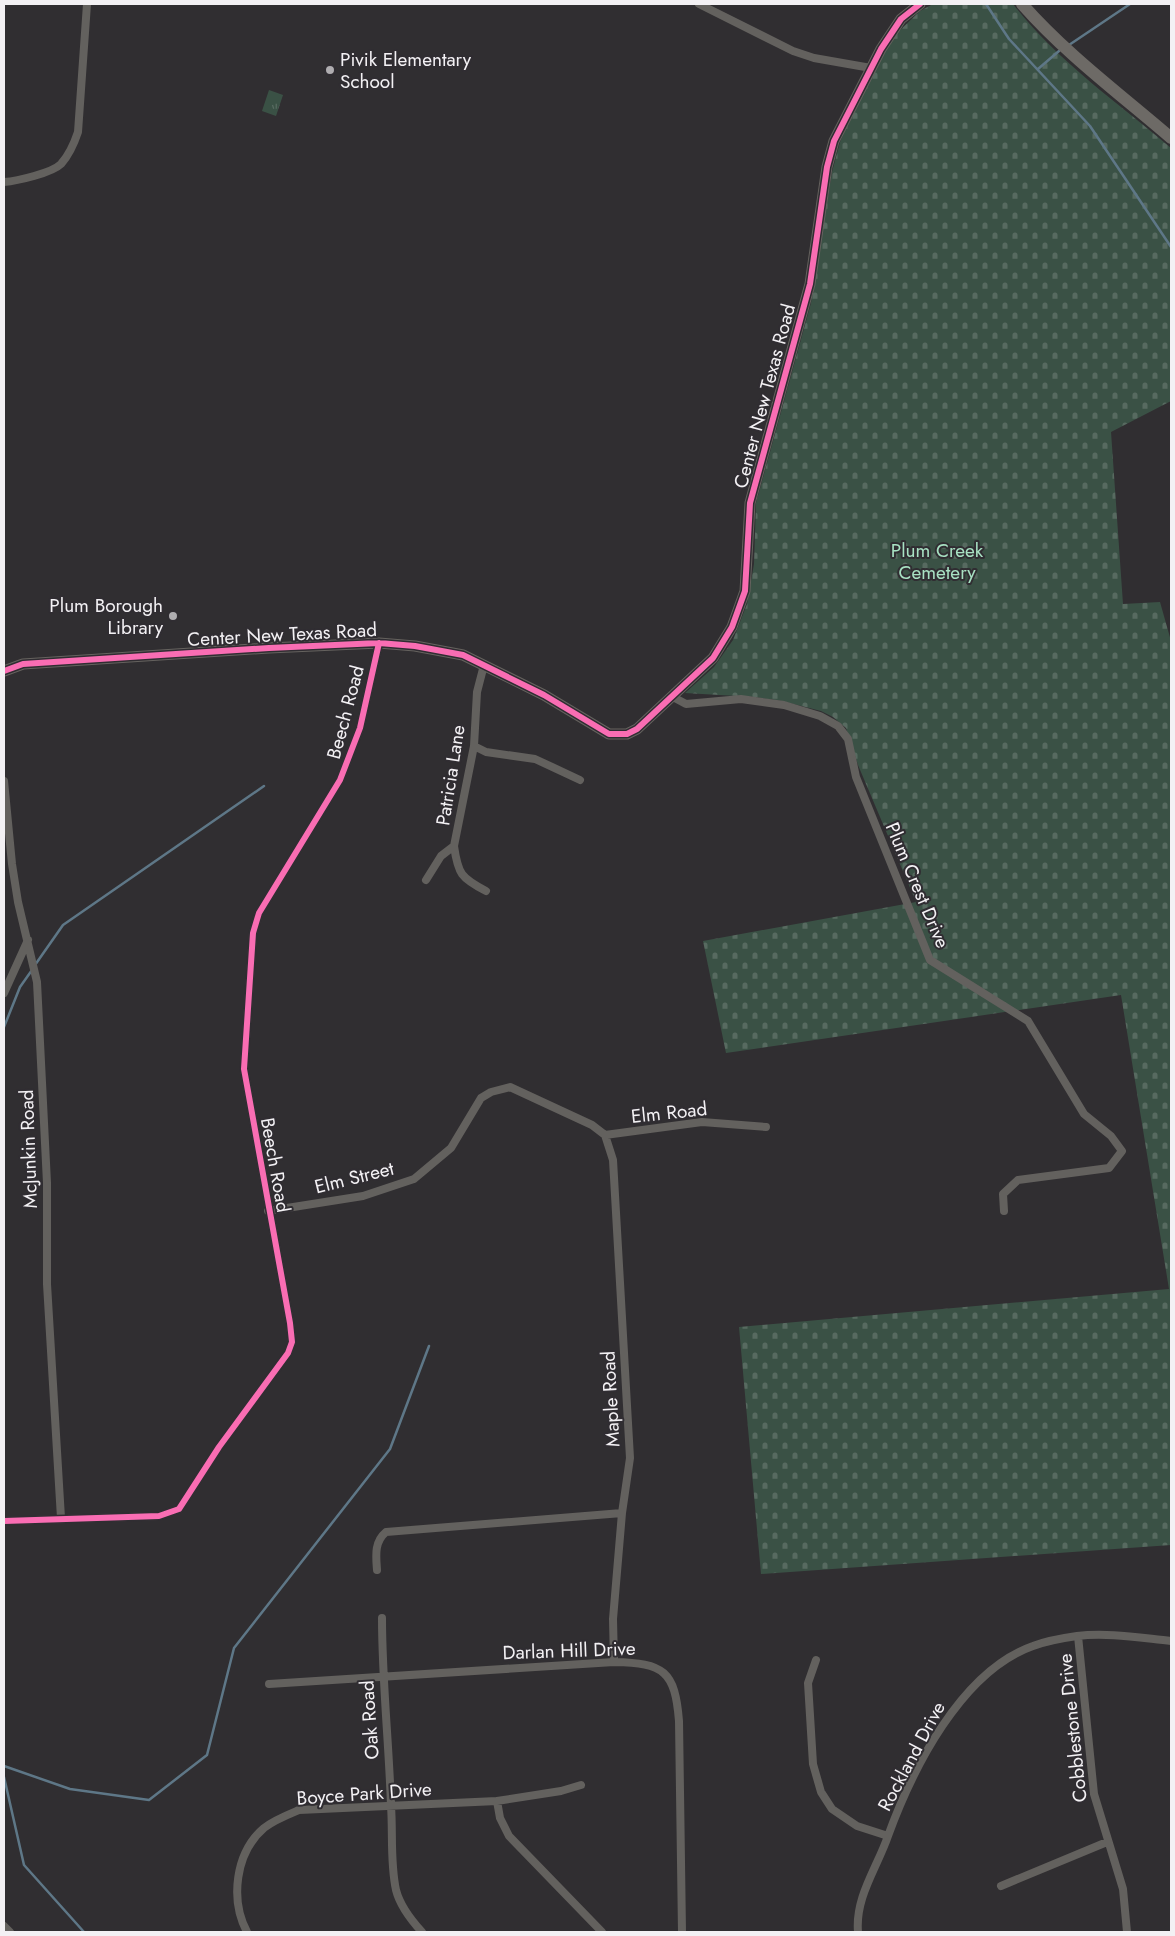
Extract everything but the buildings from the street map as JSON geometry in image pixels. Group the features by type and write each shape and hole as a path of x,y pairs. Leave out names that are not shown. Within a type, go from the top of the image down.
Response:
{"main road":[{"path":"1022,4 1047,32 1095,76 1171,137"}],"street":[{"path":"4,182 31,177 60,165 73,148 78,132 87,4"},
{"path":"699,4 793,51 814,58 871,68"},
{"name":"Center New Texas Road","path":"4,671 23,664 49,662 379,643 440,649 463,656 544,695 609,734 627,734 637,729 674,697 714,658 732,628 745,592 750,503 810,284 827,167 843,120 881,49 902,19 920,4"},
{"name":"Beech Road","path":"4,1521 159,1516 179,1509 219,1447 288,1353 292,1342 290,1323 268,1211 244,1069 247,998 256,920 340,780 348,763 360,728 379,643"},
{"name":"Patricia Lane","path":"426,880 441,856 454,846 474,746 477,692 484,665"},
{"name":"Plum Crest Drive","path":"674,697 686,704 741,699 784,705 820,716 838,726 848,739 856,777 930,960 1028,1021 1084,1114 1111,1136 1122,1151 1109,1168 1018,1180 1003,1194 1004,1211"},
{"path":"474,746 486,752 535,759 580,780"},
{"name":"McJunkin Road","path":"4,781 12,864 18,902 38,982 47,1184 47,1284 61,1518"},
{"path":"454,846 460,874 467,881 486,891"},
{"path":"4,993 28,940"},
{"name":"Elm Street","path":"268,1211 362,1196 414,1179 451,1148 481,1098 492,1092 510,1087 592,1125 605,1135"},
{"name":"Elm Road","path":"605,1135 702,1122 766,1127"},
{"name":"Maple Road","path":"605,1135 613,1160 630,1458 622,1513 613,1619 614,1662"},
{"path":"376,1570 376,1549 380,1537 386,1532 622,1513"},
{"name":"Oak Road","path":"382,1618 382,1677 396,1890 403,1907 422,1932"},
{"name":"Rockland Drive","path":"858,1932 861,1896 901,1802 928,1750 959,1701 984,1677 1010,1658 1032,1646 1078,1636 1171,1641"},
{"name":"Cobblestone Drive","path":"1078,1636 1094,1794 1107,1842 1119,1870 1123,1889 1127,1932"},
{"path":"816,1660 808,1683 813,1764 821,1792 832,1809 857,1826 888,1836"},
{"name":"Darlan Hill Drive","path":"270,1684 614,1662 646,1664 656,1668 667,1676 677,1694 682,1932"},
{"name":"Boyce Park Drive","path":"247,1932 241,1920 236,1888 246,1851 264,1829 299,1810 497,1801 561,1791 581,1784"},
{"path":"497,1801 500,1818 509,1836 602,1932"},
{"path":"1001,1886 1107,1842"},
{"path":"4,1926 10,1932"}],"green space":[{"name":"Plum Creek Cemetery","path":"933,4 1013,4 1048,44 1171,148 1171,401 1111,432 1123,604 1160,602 1171,641 1171,1545 761,1574 739,1327 1169,1289 1121,995 726,1053 703,941 916,902 858,765 846,728 833,717 821,711 782,701 754,697 685,693 714,667 733,640 747,604 754,564 756,503 811,303 832,172 840,142 853,111 881,58 898,32 920,11"},
{"path":"269,90 283,95 276,116 262,111"}],"waterway":[{"path":"986,4 1009,39 1090,126 1171,247"},
{"path":"1069,45 1130,4"},
{"path":"1038,69 1059,51"},
{"path":"35,965 63,925 264,786"},
{"path":"4,1027 20,987 32,970"},
{"path":"4,1766 70,1789 149,1800 207,1755 234,1648 390,1449 429,1346"},
{"path":"4,1777 24,1865 84,1932"}],"cycle path":[{"path":"4,671 23,664 269,648 379,643 415,646 463,655 544,695 609,734 627,734 637,729 713,658 732,627 745,591 750,503 810,284 827,167 834,141 881,49 901,19 920,4"},
{"path":"4,1521 159,1516 179,1509 219,1447 288,1353 292,1342 290,1323 244,1069 253,933 259,913 340,780 360,728 379,643"}],"place":[{"name":"Pivik Elementary School","path":"330,70"},
{"name":"Plum Borough Library","path":"173,616"}]}
